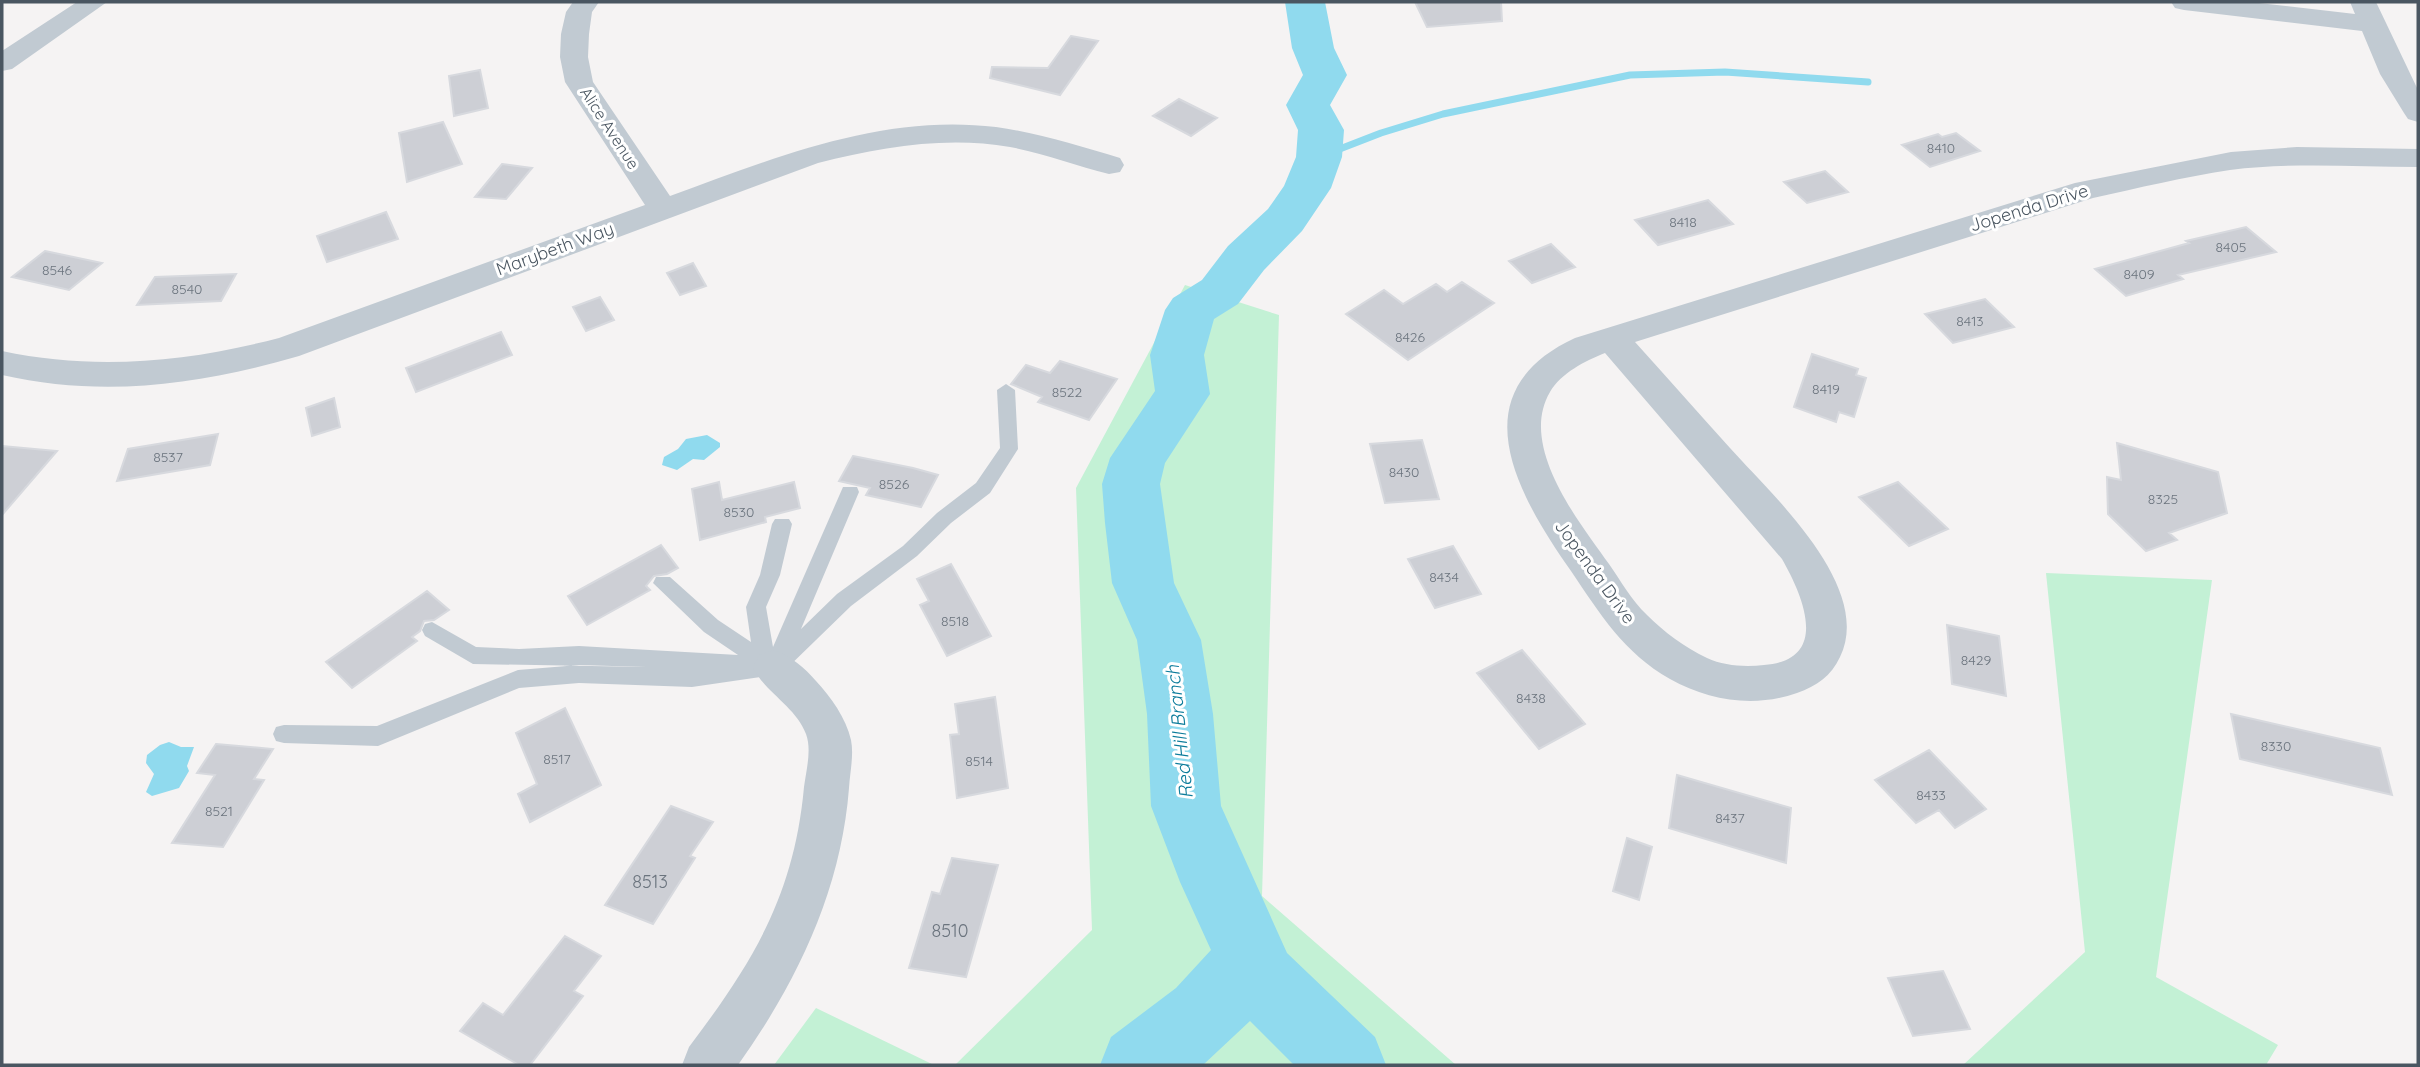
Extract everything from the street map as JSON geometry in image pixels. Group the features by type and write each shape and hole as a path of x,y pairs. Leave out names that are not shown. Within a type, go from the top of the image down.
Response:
{"street":[{"path":"2,63 94,2"},
{"name":"Alice Avenue","path":"586,2 579,12 575,34 574,57 579,82 663,209"},
{"path":"2184,2 2368,13 2393,74 2418,113"},
{"name":"Marybeth Way","path":"2,362 63,374 117,376 173,373 229,365 287,348 808,156 899,138 992,135 1040,144 1109,165"},
{"name":"Jopenda Drive","path":"1611,337 1796,548 1825,607 1827,632 1821,657 1802,674 1769,684 1732,682 1694,672 1661,651 1626,619 1560,526 1539,489 1529,455 1525,424 1530,395 1547,372 1572,352 1611,337 2086,190 2231,161 2297,156 2418,158"},
{"path":"707,1065 743,1018 783,953 814,868 825,810 829,738 804,694 774,668"}],"lane":[{"path":"284,734 378,736 518,679 579,674 692,678 774,668 844,600 910,551 944,518 983,488 1009,449 1006,390"},
{"path":"774,668 850,492"},
{"path":"774,668 763,650 756,607 770,575 782,524"},
{"path":"663,583 721,634 774,668"},
{"path":"432,630 473,655 705,660 774,668"}],"green space":[{"path":"1185,285 1279,315 1262,896 1456,1065 955,1065 1092,930 1076,488"},
{"path":"2046,573 2212,580 2156,977 2278,1045 2266,1065 1963,1065 2085,952"},
{"path":"816,1008 934,1065 774,1065"}],"water":[{"path":"707,435 720,443 720,447 704,460 693,459 677,470 662,465 664,457 678,449 686,439"},
{"path":"169,742 181,747 194,747 187,766 189,771 179,788 152,796 146,792 154,774 146,763 147,755"}],"building":[{"path":"1415,2 1501,2 1502,21 1427,27"},
{"path":"1071,36 1098,41 1060,95 990,78 992,67 1048,68"},
{"path":"480,70 488,108 454,116 449,76"},
{"path":"1179,99 1217,118 1191,136 1153,116"},
{"path":"443,122 462,164 407,182 399,133"},
{"path":"1956,133 1980,151 1930,167 1902,145 1938,134 1942,137"},
{"path":"502,164 532,168 506,199 475,197"},
{"path":"1825,171 1848,192 1807,203 1784,182"},
{"path":"1708,200 1733,224 1658,245 1635,220"},
{"path":"386,212 398,239 327,262 317,236"},
{"path":"2246,227 2276,252 2178,275 2183,279 2126,296 2095,269 2189,243 2186,241"},
{"path":"1551,244 1575,267 1532,283 1509,261"},
{"path":"45,251 102,263 69,290 12,277"},
{"path":"693,263 706,286 680,295 667,273"},
{"path":"236,274 221,301 137,305 155,277"},
{"path":"1462,282 1494,303 1408,360 1346,314 1384,290 1403,304 1436,284 1447,292"},
{"path":"600,297 614,320 586,331 573,307"},
{"path":"1985,299 2014,327 1953,343 1925,314"},
{"path":"501,332 512,355 416,392 406,368"},
{"path":"1812,354 1858,369 1856,375 1866,378 1854,417 1839,412 1836,422 1794,407"},
{"path":"1060,361 1117,379 1089,420 1038,402 1042,397 1011,384 1026,365 1050,373"},
{"path":"334,398 340,427 312,436 306,408"},
{"path":"218,434 210,465 117,481 128,449"},
{"path":"1422,440 1439,499 1385,503 1370,444"},
{"path":"2117,443 2218,472 2227,513 2169,533 2177,540 2146,551 2108,514 2107,477 2121,480"},
{"path":"2,446 57,451 2,515"},
{"path":"853,456 938,475 921,507 866,495 870,488 839,481"},
{"path":"719,482 722,500 794,482 800,508 765,517 766,522 700,540 692,489"},
{"path":"1898,482 1948,529 1909,546 1859,497"},
{"path":"661,545 678,568 667,574 654,576 646,586 650,590 587,625 568,596"},
{"path":"1453,546 1481,594 1435,608 1408,559"},
{"path":"951,564 991,636 947,656 920,605 929,601 917,579"},
{"path":"427,591 449,610 434,620 424,621 420,631 412,637 417,641 352,688 326,662"},
{"path":"1947,625 1999,636 2006,696 1952,684"},
{"path":"1522,650 1585,724 1539,749 1477,673"},
{"path":"995,697 1008,788 957,798 950,735 959,734 955,704"},
{"path":"565,708 601,785 530,822 518,794 537,784 516,733"},
{"path":"2231,714 2380,748 2392,795 2240,759"},
{"path":"216,744 273,749 254,779 264,780 223,847 172,843 215,775 197,773"},
{"path":"1929,750 1986,809 1955,828 1939,810 1916,823 1875,780"},
{"path":"1677,775 1791,808 1786,863 1669,828"},
{"path":"671,806 713,822 690,856 695,858 653,924 605,905"},
{"path":"1627,838 1652,847 1639,900 1613,891"},
{"path":"952,858 998,865 966,977 909,968 932,892 940,894"},
{"path":"565,936 601,956 574,991 583,996 530,1065 519,1065 460,1031 483,1003 503,1015"},
{"path":"1943,971 1970,1029 1913,1036 1888,978"}],"waterway":[{"name":"Red Hill Branch","path":"1139,1065 1187,1029 1218,1000 1243,969 1250,952 1216,882 1186,806 1180,714 1169,640 1143,583 1131,484 1138,458 1183,394 1177,355 1191,310 1220,292 1246,258 1285,220 1307,188 1319,157 1321,130 1308,105 1325,75 1313,48 1305,2"},
{"path":"1319,157 1381,133 1443,114 1630,75 1725,72 1868,82"},
{"path":"1246,966 1304,1019 1347,1065"}]}
